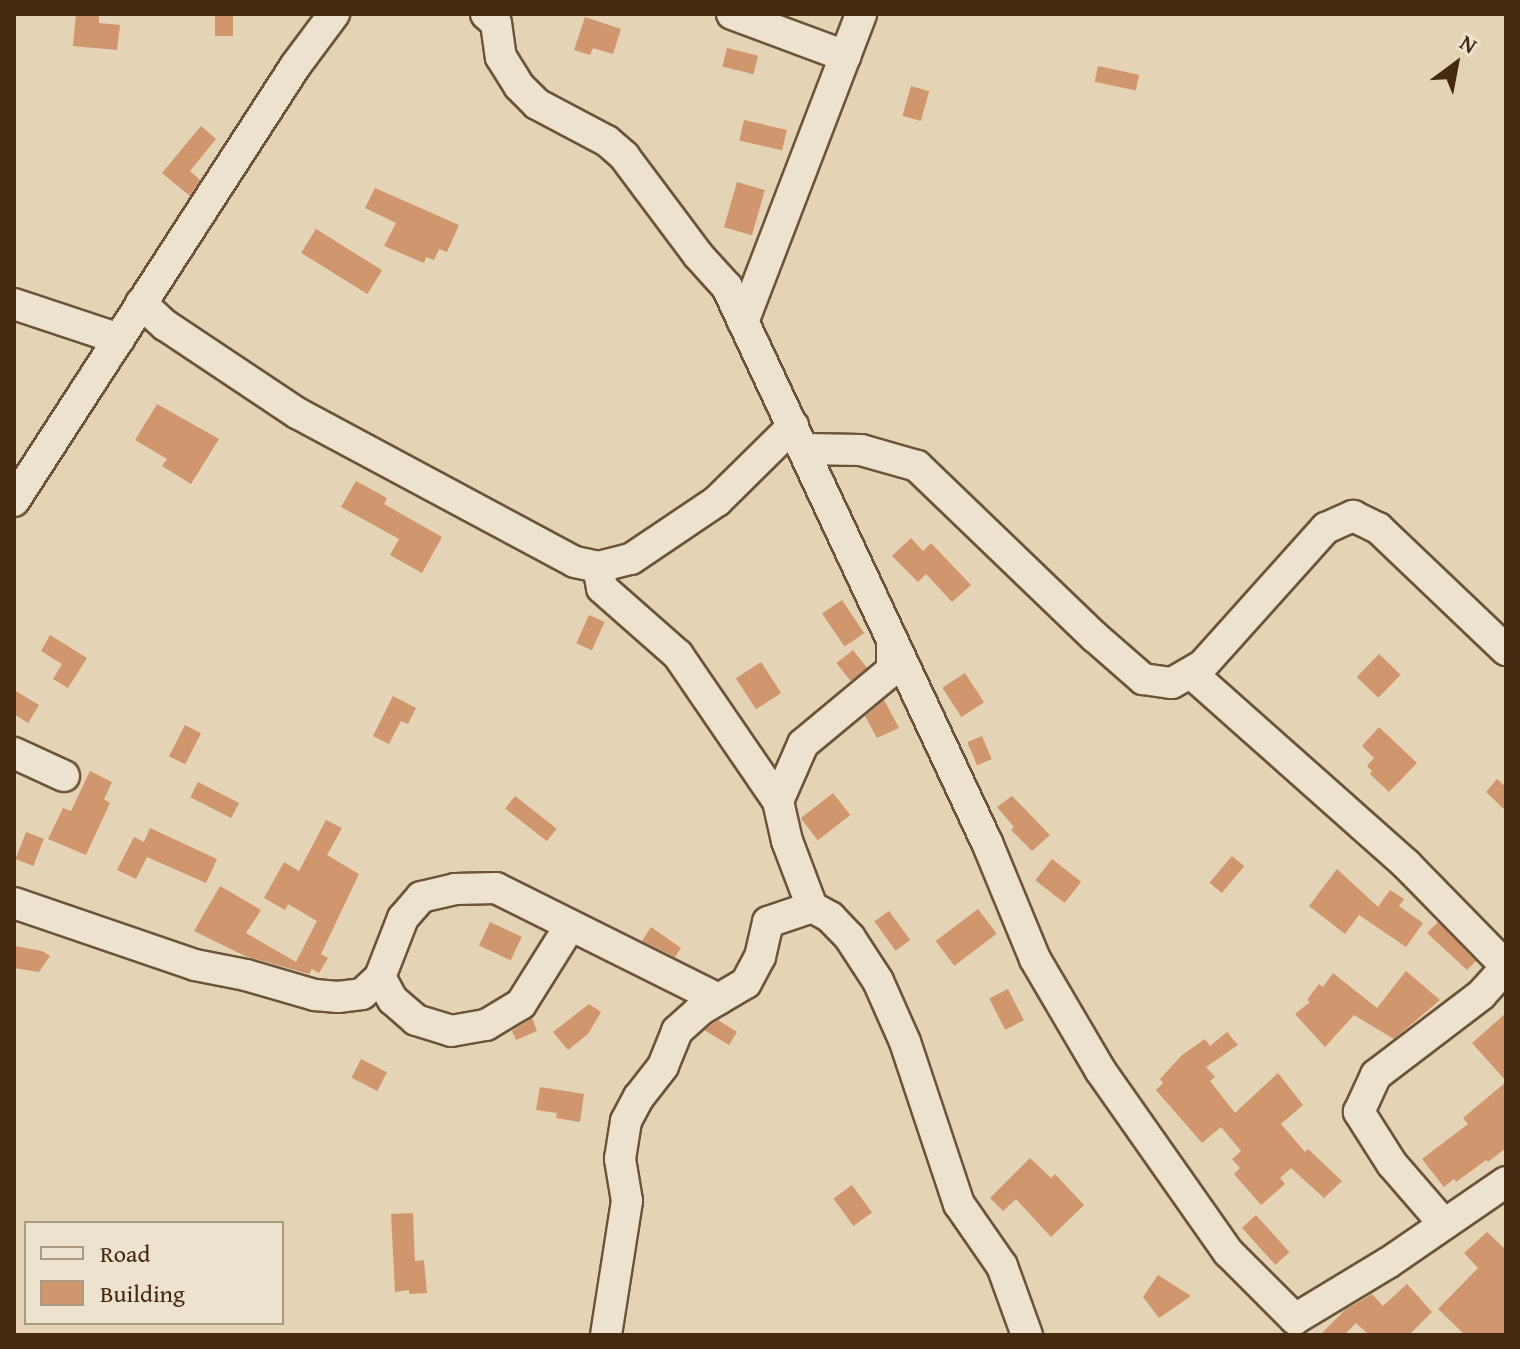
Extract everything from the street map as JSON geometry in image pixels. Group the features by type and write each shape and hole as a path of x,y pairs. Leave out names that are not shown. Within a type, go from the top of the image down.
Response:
{"street":[{"path":"14,501 296,65 334,14"},
{"path":"486,14 496,23 501,57 519,86 537,104 607,141 624,156 698,255 727,287 1013,900 1035,959 1100,1070 1228,1252 1285,1327 1505,1182"},
{"path":"732,14 845,56"},
{"path":"743,322 861,14"},
{"path":"141,303 165,325 297,413 575,562 598,567 631,559 717,501 799,438 861,450 917,466 1143,679 1172,683 1202,666 1326,528 1353,516 1378,528 1506,650"},
{"path":"14,304 119,339"},
{"path":"598,567 602,588 678,655 778,801 787,841 812,907 830,917 850,938 878,981 905,1042 959,1204 1002,1266 1027,1335"},
{"path":"778,801 803,744 892,670 892,642"},
{"path":"1191,673 1406,864 1506,967 1481,995 1376,1075 1359,1112 1392,1164 1444,1224"},
{"path":"14,753 64,776"},
{"path":"14,903 181,961 315,995 362,994 380,977 403,918 421,897 455,889 496,888 719,999"},
{"path":"606,1335 627,1201 620,1159 626,1121 663,1066 677,1031 746,983 760,957 768,922 812,907"},
{"path":"380,977 393,1000 416,1020 451,1031 486,1025 521,1004 570,926"}],"building":[{"path":"76,14 99,14 99,23 120,25 117,50 73,46"},
{"path":"215,14 233,14 233,36 215,36"},
{"path":"585,17 621,29 613,54 593,48 590,55 574,50"},
{"path":"727,48 758,56 753,74 722,66"},
{"path":"1098,66 1139,75 1136,90 1095,82"},
{"path":"911,86 929,91 921,121 902,116"},
{"path":"744,120 787,130 782,150 739,140"},
{"path":"201,126 216,139 190,171 200,180 190,196 162,173"},
{"path":"737,182 765,190 752,235 724,227"},
{"path":"375,188 459,225 447,252 439,249 434,260 426,257 424,263 384,246 396,223 365,208"},
{"path":"316,229 382,270 367,294 301,253"},
{"path":"157,404 219,439 191,484 162,466 167,459 135,440"},
{"path":"356,481 387,498 384,504 442,537 422,573 390,555 399,539 341,507"},
{"path":"911,538 923,551 931,543 971,585 952,602 926,574 918,582 892,556"},
{"path":"842,600 864,633 844,647 822,613"},
{"path":"589,615 605,622 592,650 576,643"},
{"path":"50,635 87,658 68,688 53,679 62,664 41,651"},
{"path":"853,650 867,668 851,681 836,663"},
{"path":"1379,654 1401,675 1378,698 1357,677"},
{"path":"761,662 781,693 756,709 736,678"},
{"path":"965,673 984,702 961,717 942,688"},
{"path":"14,690 39,705 28,723 14,714"},
{"path":"393,696 416,708 408,724 401,721 389,744 373,736"},
{"path":"884,700 899,728 877,738 865,716"},
{"path":"185,725 201,733 185,764 169,756"},
{"path":"1379,727 1417,763 1389,792 1370,774 1372,771 1367,766 1374,758 1362,746"},
{"path":"982,736 992,759 977,765 967,742"},
{"path":"90,771 112,782 104,799 110,803 86,855 48,839 63,808 71,811"},
{"path":"1497,779 1506,787 1506,811 1486,792"},
{"path":"198,782 239,803 231,818 190,797"},
{"path":"833,793 850,815 818,840 801,818"},
{"path":"515,796 557,829 547,841 505,809"},
{"path":"1012,796 1050,835 1032,851 1011,830 1014,827 997,807"},
{"path":"326,820 342,828 327,855 359,874 321,954 328,958 319,973 312,969 309,974 245,956 194,931 220,886 261,910 246,933 296,962 317,921 288,904 285,910 264,898 284,862 299,871"},
{"path":"150,828 217,859 206,883 147,857 136,879 117,870 134,837 144,842"},
{"path":"26,832 44,839 33,866 16,859"},
{"path":"1232,856 1244,866 1222,893 1210,883"},
{"path":"1052,859 1081,882 1065,903 1035,880"},
{"path":"1337,869 1378,907 1390,890 1404,899 1399,906 1423,923 1406,947 1359,915 1345,934 1309,906"},
{"path":"978,909 997,934 954,966 936,941"},
{"path":"889,911 910,940 896,951 874,922"},
{"path":"490,922 522,937 511,960 479,946"},
{"path":"1438,922 1476,961 1467,970 1427,933"},
{"path":"651,927 681,948 675,957 642,941"},
{"path":"14,946 42,951 50,956 39,972 14,968"},
{"path":"1406,971 1440,1000 1394,1039 1354,1015 1325,1047 1295,1014 1310,1002 1307,1000 1319,984 1323,987 1333,973 1377,1008"},
{"path":"1008,989 1024,1020 1005,1030 989,999"},
{"path":"589,1004 601,1012 588,1034 568,1050 553,1032"},
{"path":"1506,1013 1506,1081 1472,1043"},
{"path":"532,1018 537,1031 516,1040 512,1031"},
{"path":"718,1020 737,1032 729,1045 704,1030"},
{"path":"1227,1032 1238,1045 1206,1067 1215,1077 1210,1081 1235,1113 1278,1073 1303,1105 1281,1124 1305,1152 1308,1149 1342,1181 1324,1198 1291,1168 1280,1178 1285,1184 1261,1205 1234,1174 1240,1168 1232,1159 1241,1151 1221,1127 1202,1143 1156,1090 1163,1083 1160,1079 1182,1055 1205,1039 1210,1046"},
{"path":"361,1059 387,1072 377,1091 351,1078"},
{"path":"1506,1082 1506,1148 1444,1187 1422,1159 1468,1124 1463,1118"},
{"path":"540,1087 584,1094 580,1122 556,1118 557,1113 536,1110"},
{"path":"1030,1158 1051,1178 1055,1174 1084,1205 1051,1237 1016,1199 1003,1211 990,1198"},
{"path":"852,1185 872,1213 853,1226 833,1199"},
{"path":"413,1213 415,1261 424,1260 427,1293 409,1294 409,1290 395,1292 391,1214"},
{"path":"1256,1215 1289,1252 1275,1265 1242,1228"},
{"path":"1487,1232 1506,1250 1506,1335 1465,1335 1438,1309 1478,1268 1464,1253"},
{"path":"1158,1275 1191,1296 1159,1318 1143,1297"},
{"path":"1407,1284 1432,1312 1409,1335 1369,1335 1356,1323 1344,1335 1320,1335 1345,1310 1372,1294 1383,1306"}]}
